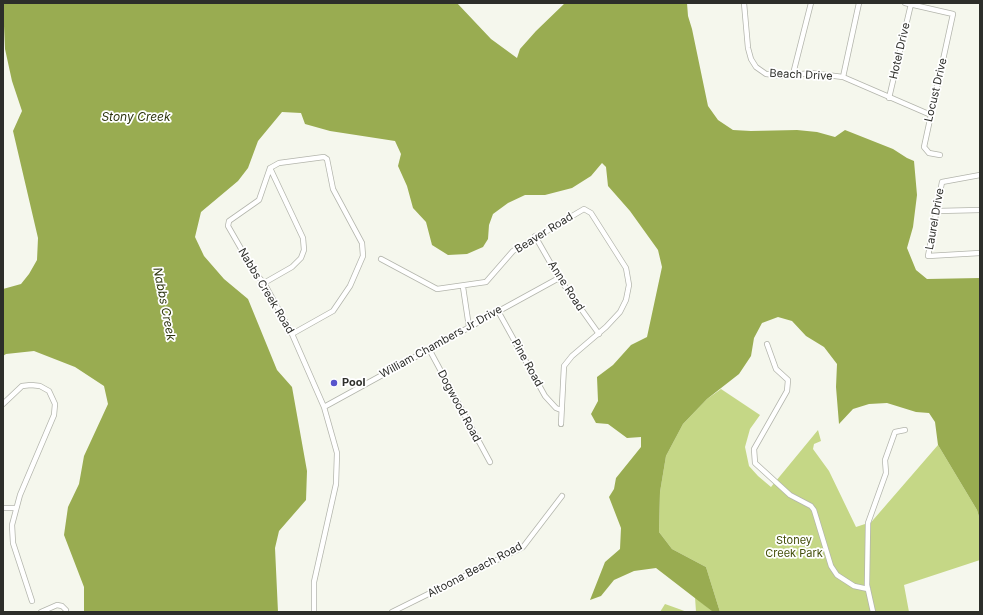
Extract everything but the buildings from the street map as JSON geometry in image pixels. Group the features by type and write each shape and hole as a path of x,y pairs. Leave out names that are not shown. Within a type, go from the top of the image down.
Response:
{"street":[{"name":"Beach Drive","path":"744,3 748,48 751,59 756,67 766,74 784,76 811,73 843,78 888,98 931,114"},
{"path":"793,74 811,3"},
{"path":"843,78 859,3"},
{"path":"905,3 911,4"},
{"name":"Locust Drive","path":"911,4 953,14 924,147 929,152 940,155"},
{"name":"Hotel Drive","path":"888,98 911,4"},
{"path":"264,283 292,267 301,258 304,250 303,238 270,168 279,163 324,157 327,159 333,189 362,243 364,256 350,286 333,311 292,334"},
{"name":"Nabbs Creek Road","path":"270,168 259,200 229,221 228,226 254,273 264,283 292,334 324,407 337,454 336,484 314,582 314,612"},
{"name":"Laurel Drive","path":"980,175 942,182 928,256 980,252"},
{"name":"Beaver Road","path":"381,259 437,289 486,282 513,251 535,236 584,209 591,213 626,268 630,285 620,312 599,334"},
{"path":"937,211 980,210"},
{"name":"Anne Road","path":"535,236 559,278 599,334"},
{"name":"William Chambers Jr Drive","path":"324,407 559,278"},
{"path":"463,286 469,327"},
{"name":"Pine Road","path":"498,311 545,396 556,408 561,410"},
{"path":"561,424 564,366 572,356 599,334"},
{"path":"767,344 776,369 788,380 787,391 754,449 755,463 790,495 811,506 814,510 831,566 837,575 854,586 868,588"},
{"name":"Dogwood Road","path":"429,349 490,462"},
{"path":"3,404 22,386 31,385 40,386 49,391 55,404 54,415 15,508 12,525 13,543 32,601"},
{"path":"873,612 868,588 868,523 886,473 885,460 895,432 905,430"},
{"name":"Altoona Beach Road","path":"392,612 523,547 562,496"},
{"path":"3,508 15,508"},
{"path":"41,612 57,605 62,606 66,610"}],"green space":[{"name":"Stoney Creek Park","path":"721,389 760,415 750,429 745,447 749,466 771,487 818,430 821,441 814,444 813,449 829,471 856,527 865,524 867,527 938,445 977,510 980,520 980,560 904,585 909,612 720,612 706,567 672,549 659,532 660,492 666,456 683,424 707,399"},
{"path":"695,597 713,612 696,612"},
{"path":"665,604 679,609 687,612 660,612"}],"water":[{"name":"Stony Creek","path":"3,3 457,3 491,39 517,58 520,49 565,3 687,3 688,16 708,106 718,120 733,130 797,130 817,132 835,137 845,130 893,149 914,161 917,195 913,227 907,248 916,270 927,279 980,278 980,520 977,510 938,445 935,422 929,413 916,412 887,403 869,404 853,409 839,424 836,387 837,364 824,347 806,336 792,321 778,317 762,323 754,338 751,356 739,374 707,399 683,424 666,456 660,492 659,532 672,549 706,567 720,612 713,612 656,568 634,571 614,580 601,596 590,600 605,562 620,549 621,528 609,497 614,489 616,478 641,447 641,437 627,438 608,424 596,423 591,414 598,401 597,377 613,365 631,345 647,337 662,267 658,250 630,211 608,186 606,167 602,163 591,176 572,188 545,195 525,195 508,203 493,214 489,225 488,239 483,247 467,254 448,255 432,245 426,222 413,208 407,186 398,166 401,154 395,141 330,131 305,124 301,113 282,112 258,141 248,168 238,181 201,212 195,237 204,256 224,279 248,299 277,370 292,387 307,471 306,500 279,531 275,548 278,612 84,612 84,587 64,535 68,507 79,484 84,456 108,404 104,386 75,367 34,351 6,354 3,356 3,289 21,284 29,274 37,260 38,238 13,131 22,111 12,81 5,49"}],"place":[{"name":"Pool","path":"334,383"}],"water label":[{"name":"Nabbs Creek","path":"164,304"}]}
